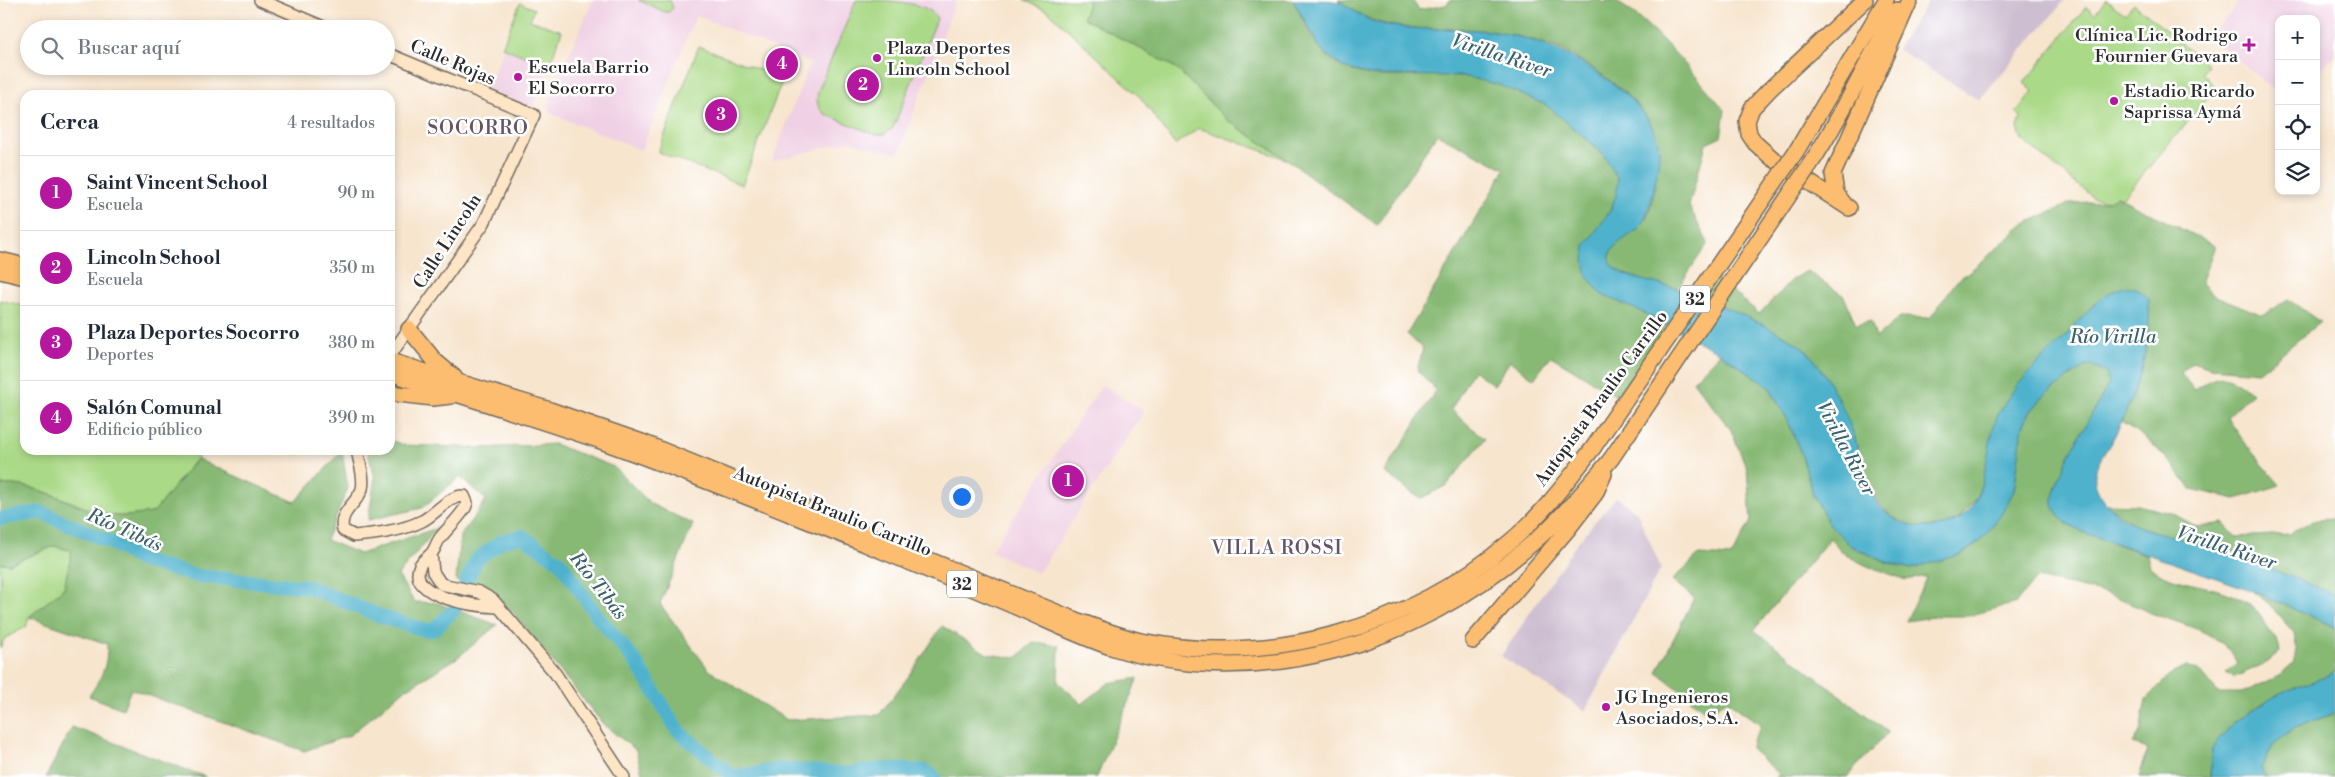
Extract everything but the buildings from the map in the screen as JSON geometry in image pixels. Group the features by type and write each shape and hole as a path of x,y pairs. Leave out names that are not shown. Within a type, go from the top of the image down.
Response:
{"highway":[{"path":"1865,0 1769,90 1752,108 1747,121 1749,134 1755,143 1797,176 1849,208 1836,193 1833,174 1910,0"},
{"name":"Autopista Braulio Carrillo","path":"395,375 460,389 642,442 1073,619 1140,640 1174,646 1245,648 1280,646 1354,628 1409,608 1467,574 1511,542 1537,517 1593,448 1797,150 1886,0"},
{"name":"Autopista Braulio Carrillo","path":"395,357 460,389 685,473 905,560 1114,648 1172,660 1208,663 1260,664 1307,658 1368,642 1399,629 1463,594 1505,566 1570,507 1610,458 1810,166 1832,130 1879,40 1904,0"},
{"path":"1797,176 1809,179 1833,174"},
{"path":"0,260 20,265"},
{"path":"0,271 20,276"},
{"path":"395,394 433,398 460,389 409,330"},
{"path":"1473,641 1524,583 1595,494 1610,458"}],"street":[{"path":"260,0 307,20"},
{"name":"Calle Rojas","path":"395,57 534,114"},
{"name":"Calle Lincoln","path":"395,351 484,223 534,114"},
{"path":"358,455 362,488 358,497 346,511 341,523 343,530 350,535 380,532 421,522 454,498 460,496 466,498 465,508 439,540 431,554 435,576 445,591 469,603 497,607"},
{"path":"445,591 479,592 493,600 555,673 624,777"}],"shaded area":[{"path":"593,0 956,0 898,154 850,141 772,161 810,63 696,15 641,150 550,113 548,106"},
{"path":"1929,0 2065,0 1979,100 1897,49"},
{"name":"Clínica Lic. Rodrigo Fournier Guevara","path":"2241,0 2335,0 2335,53 2320,71 2320,15 2275,15 2275,91 2210,37"},
{"name":"Escuela Barrio El Socorro","path":"504,48 549,66 532,108 487,89"},
{"path":"1102,385 1144,411 1038,573 991,551"},
{"path":"1616,497 1637,512 1661,568 1585,711 1501,656 1577,543"}],"green space":[{"path":"638,0 670,0 673,8 669,12 665,12"},
{"name":"Plaza Deportes Lincoln School","path":"856,0 903,2 925,8 937,19 893,128 885,134 876,135 827,115 819,108 817,102 818,91"},
{"path":"1024,0 1089,0 1084,18 1176,68 1227,120 1288,160 1199,128 1175,145 1141,98 1049,12"},
{"path":"1089,0 1293,0 1320,48 1327,56 1345,68 1373,75 1387,76 1462,76 1504,87 1544,104 1563,117 1598,149 1614,170 1618,179 1619,187 1613,205 1585,246 1642,312 1667,326 1618,397 1551,356 1534,379 1510,361 1494,385 1473,370 1451,410 1485,439 1447,485 1420,499 1385,472 1436,390 1417,370 1423,349 1407,334 1505,169 1437,134 1377,225 1288,160 1227,120 1176,68 1083,18"},
{"path":"1338,0 1412,0 1419,10 1446,5 1450,0 1600,0 1605,3 1607,0 1619,4 1634,14 1669,46 1725,110 1721,137 1706,144 1689,206 1708,243 1677,289 1631,276 1615,268 1611,263 1610,256 1612,250 1640,227 1649,212 1655,185 1657,156 1653,129 1648,119 1640,108 1617,86 1575,57 1549,45 1479,30 1422,29 1388,25 1355,12"},
{"name":"Estadio Ricardo Saprissa Aymá","path":"2106,0 2125,14 2134,4 2208,65 2202,73 2216,88 2123,198 2116,196 2107,201 2094,198 2022,140 2018,128 2021,117 2016,112 2033,91 2024,83 2086,7 2095,14"},
{"path":"520,3 534,9 530,20 562,31 549,66 502,47"},
{"path":"699,46 783,79 742,185 658,152"},
{"path":"2116,196 2215,246 2201,283 2213,295 2263,315 2288,299 2320,322 2259,372 2211,368 2192,362 2181,373 2194,390 2212,380 2224,377 2236,382 2252,393 2227,417 2247,446 2280,485 2236,499 2191,489 2160,451 2121,422 2136,387 2095,303 1998,416 1986,472 1977,497 1959,519 1938,527 1914,527 1892,517 1879,503 1863,476 1855,437 1828,380 1808,351 1785,336 1696,297 1713,274 1759,314 1792,280 1807,271 1844,296 1856,325 1871,321 1876,338 1900,317 1930,318 1956,282 1985,259 2022,225 2071,203 2107,201"},
{"path":"0,300 20,305 20,455 199,455 153,513 115,516 97,512 29,487 0,485"},
{"path":"1720,353 1769,387 1786,417 1802,456 1814,497 1851,546 1886,562 1911,569 2014,491 2023,426 2026,418 2040,400 2070,374 2079,369 2090,366 2100,369 2108,374 2109,384 2058,480 2066,523 2083,532 2147,555 2150,567 2162,575 2230,594 2244,601 2259,613 2277,640 2280,652 2268,662 2235,677 2226,673 2238,663 2231,652 2210,635 2185,624 2146,611 2108,594 2036,578 2016,603 1968,616 1940,616 1906,621 1927,576 1906,580 1865,565 1844,554 1830,538 1754,630 1888,732 1847,777 1776,777 1779,774 1750,748 1761,725 1726,700 1709,714 1657,672 1694,598 1672,580 1699,555 1731,557 1751,521 1747,469 1731,430 1693,381"},
{"path":"395,442 404,445 484,448 554,444 614,467 651,504 693,524 660,604 709,670 787,720 879,715 912,672 942,626 987,654 1016,658 1034,642 1059,646 1058,682 1082,704 1109,683 1138,678 1097,777 643,777 636,750 604,725 514,614 480,582 456,581 460,536 486,500 460,477 422,508 368,520 375,478 368,455 395,455"},
{"path":"338,455 343,455 348,488 326,540 360,554 437,528 398,575 414,602 437,603 497,625 457,658 403,691 350,735 304,751 131,689 123,709 89,696 103,672 107,644 29,617 64,588 72,551 54,546 9,564 0,563 0,485 29,487 96,512 115,516 153,513 197,459 295,502"},
{"path":"2106,504 2137,505 2172,513 2197,527 2223,523 2236,537 2290,534 2311,522 2322,519 2335,520 2335,595 2247,560 2137,526"},
{"path":"54,546 72,551 64,588 29,617 26,627 5,638 0,648 0,563 9,564"},
{"path":"2251,590 2335,627 2335,671 2212,749 2210,777 2139,777 2148,749 2133,744 2140,732 2146,699 2173,672 2187,666 2200,671 2218,693 2242,693 2279,676 2293,663 2297,650 2294,633 2268,603"},
{"path":"2335,713 2335,777 2264,777 2261,767 2274,744 2294,728"},
{"path":"72,727 206,777 46,777"}],"water":[{"name":"Río Virilla","path":"1293,0 1340,2 1376,23 1393,26 1477,30 1518,36 1574,58 1624,93 1647,118 1658,142 1659,157 1654,191 1643,222 1639,228 1615,246 1610,256 1610,262 1621,272 1630,276 1678,289 1741,314 1801,346 1809,353 1825,375 1852,429 1863,471 1876,501 1883,510 1905,524 1931,527 1951,523 1965,514 1975,501 1981,485 1998,415 2011,393 2087,311 2102,298 2122,288 2133,287 2139,290 2149,299 2148,335 2145,352 2136,387 2122,421 2097,467 2095,476 2096,486 2100,494 2113,510 2138,526 2189,540 2281,573 2335,595 2335,627 2251,590 2083,532 2060,517 2054,509 2053,503 2059,478 2075,444 2109,384 2107,374 2097,367 2086,366 2045,395 2030,412 2023,426 2014,491 2001,515 1980,541 1962,554 1911,569 1886,562 1851,546 1831,526 1814,497 1802,456 1786,417 1769,387 1720,353 1642,312 1602,295 1587,276 1584,260 1585,246 1610,211 1616,195 1618,179 1602,152 1546,105 1499,85 1463,76 1370,75 1344,68 1322,51"},
{"path":"2335,671 2335,713 2294,728 2274,744 2261,767 2264,777 2210,777 2212,749 2234,722 2280,693 2328,676"}],"waterway":[{"name":"Río Tibás","path":"0,519 40,512 110,542 142,561 197,576 309,587 382,617 425,630 433,630 454,610 476,560 502,541 522,536 560,562 597,616 636,662 678,731 733,777 783,769 848,774 883,769 925,771 934,777"}],"place":[{"name":"Clínica Lic. Rodrigo Fournier Guevara","path":"2249,45"},
{"name":"Plaza Deportes Lincoln School","path":"877,58"},
{"name":"Salón Comunal","path":"782,64"},
{"name":"Escuela Barrio El Socorro","path":"518,77"},
{"name":"Lincoln School","path":"863,85"},
{"name":"Estadio Ricardo Saprissa Aymá","path":"2114,101"},
{"name":"Plaza Deportes Socorro","path":"721,115"},
{"name":"Saint Vincent School","path":"1068,481"},
{"name":"JG Ingenieros Asociados, S.A.","path":"1606,707"}],"district":[{"name":"SOCORRO","path":"478,127"},
{"name":"VILLA ROSSI","path":"1277,547"}],"water label":[{"name":"Virilla River","path":"1502,55"},
{"name":"Virilla River","path":"1847,448"},
{"name":"Virilla River","path":"2227,547"}]}
